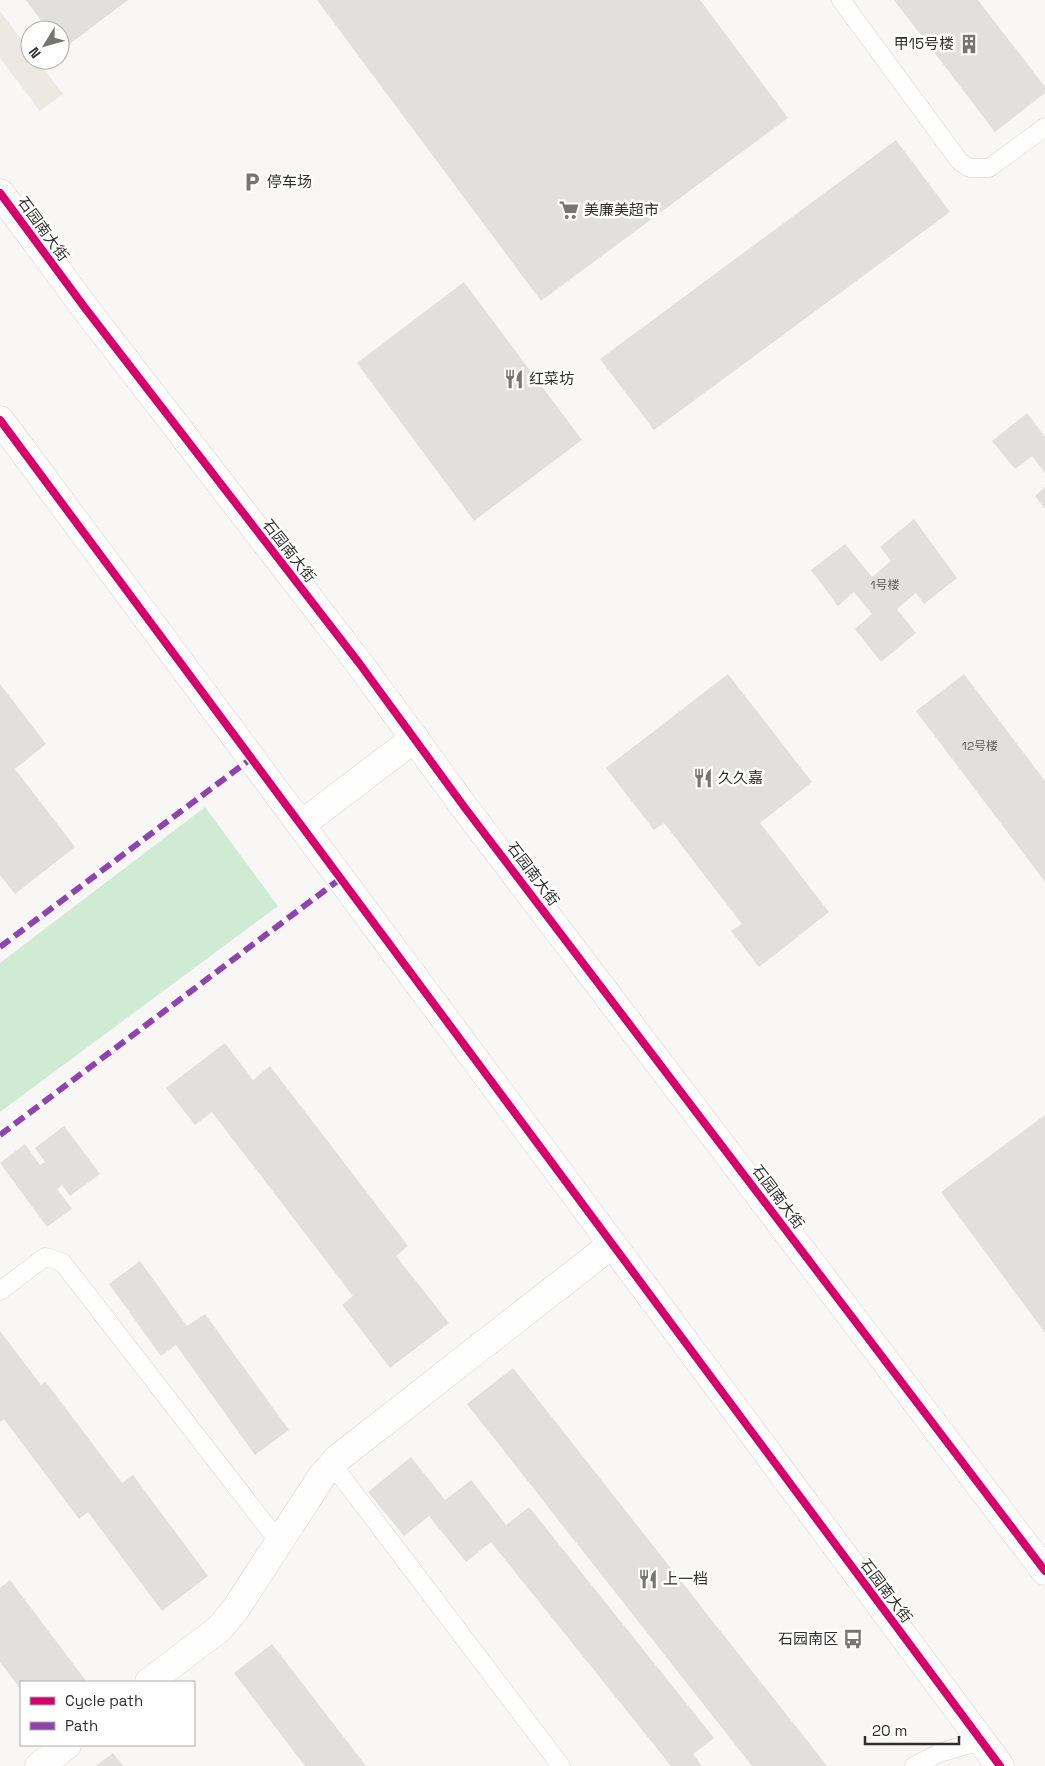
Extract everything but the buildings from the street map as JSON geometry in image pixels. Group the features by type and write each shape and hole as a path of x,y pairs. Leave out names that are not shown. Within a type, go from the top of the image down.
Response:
{"main road":[{"name":"石园南大街","path":"0,194 85,308 415,738 465,808 1045,1571"},
{"name":"石园南大街","path":"0,420 244,750 302,824 351,896 1000,1766"},
{"path":"302,824 415,738"},
{"path":"150,1681 218,1629 235,1610 322,1476 332,1464 612,1245"},
{"path":"39,1766 65,1746"}],"lane":[{"path":"841,0 960,162 970,168 989,168 1045,127"},
{"path":"0,1291 46,1257 62,1262 279,1542"},
{"path":"332,1464 561,1766"},
{"path":"914,1766 939,1752 981,1741"}],"shaded area":[{"path":"0,11 20,38 20,70 45,70 63,94 40,111 0,58"}],"green space":[{"path":"205,807 278,906 0,1112 0,963"}],"marked path":[{"path":"0,947 252,758"},
{"path":"0,1135 340,879"}],"cycle path":[{"path":"0,193 85,308 359,663 465,808 1045,1571"},
{"path":"0,420 1000,1766"}],"place":[{"name":"甲15号楼","path":"969,44"},
{"name":"停车场","path":"252,182"},
{"name":"美廉美超市","path":"569,210"},
{"name":"红菜坊","path":"514,379"},
{"name":"久久嘉","path":"703,778"},
{"name":"上一档","path":"648,1579"},
{"name":"石园南区","path":"853,1639"}]}
